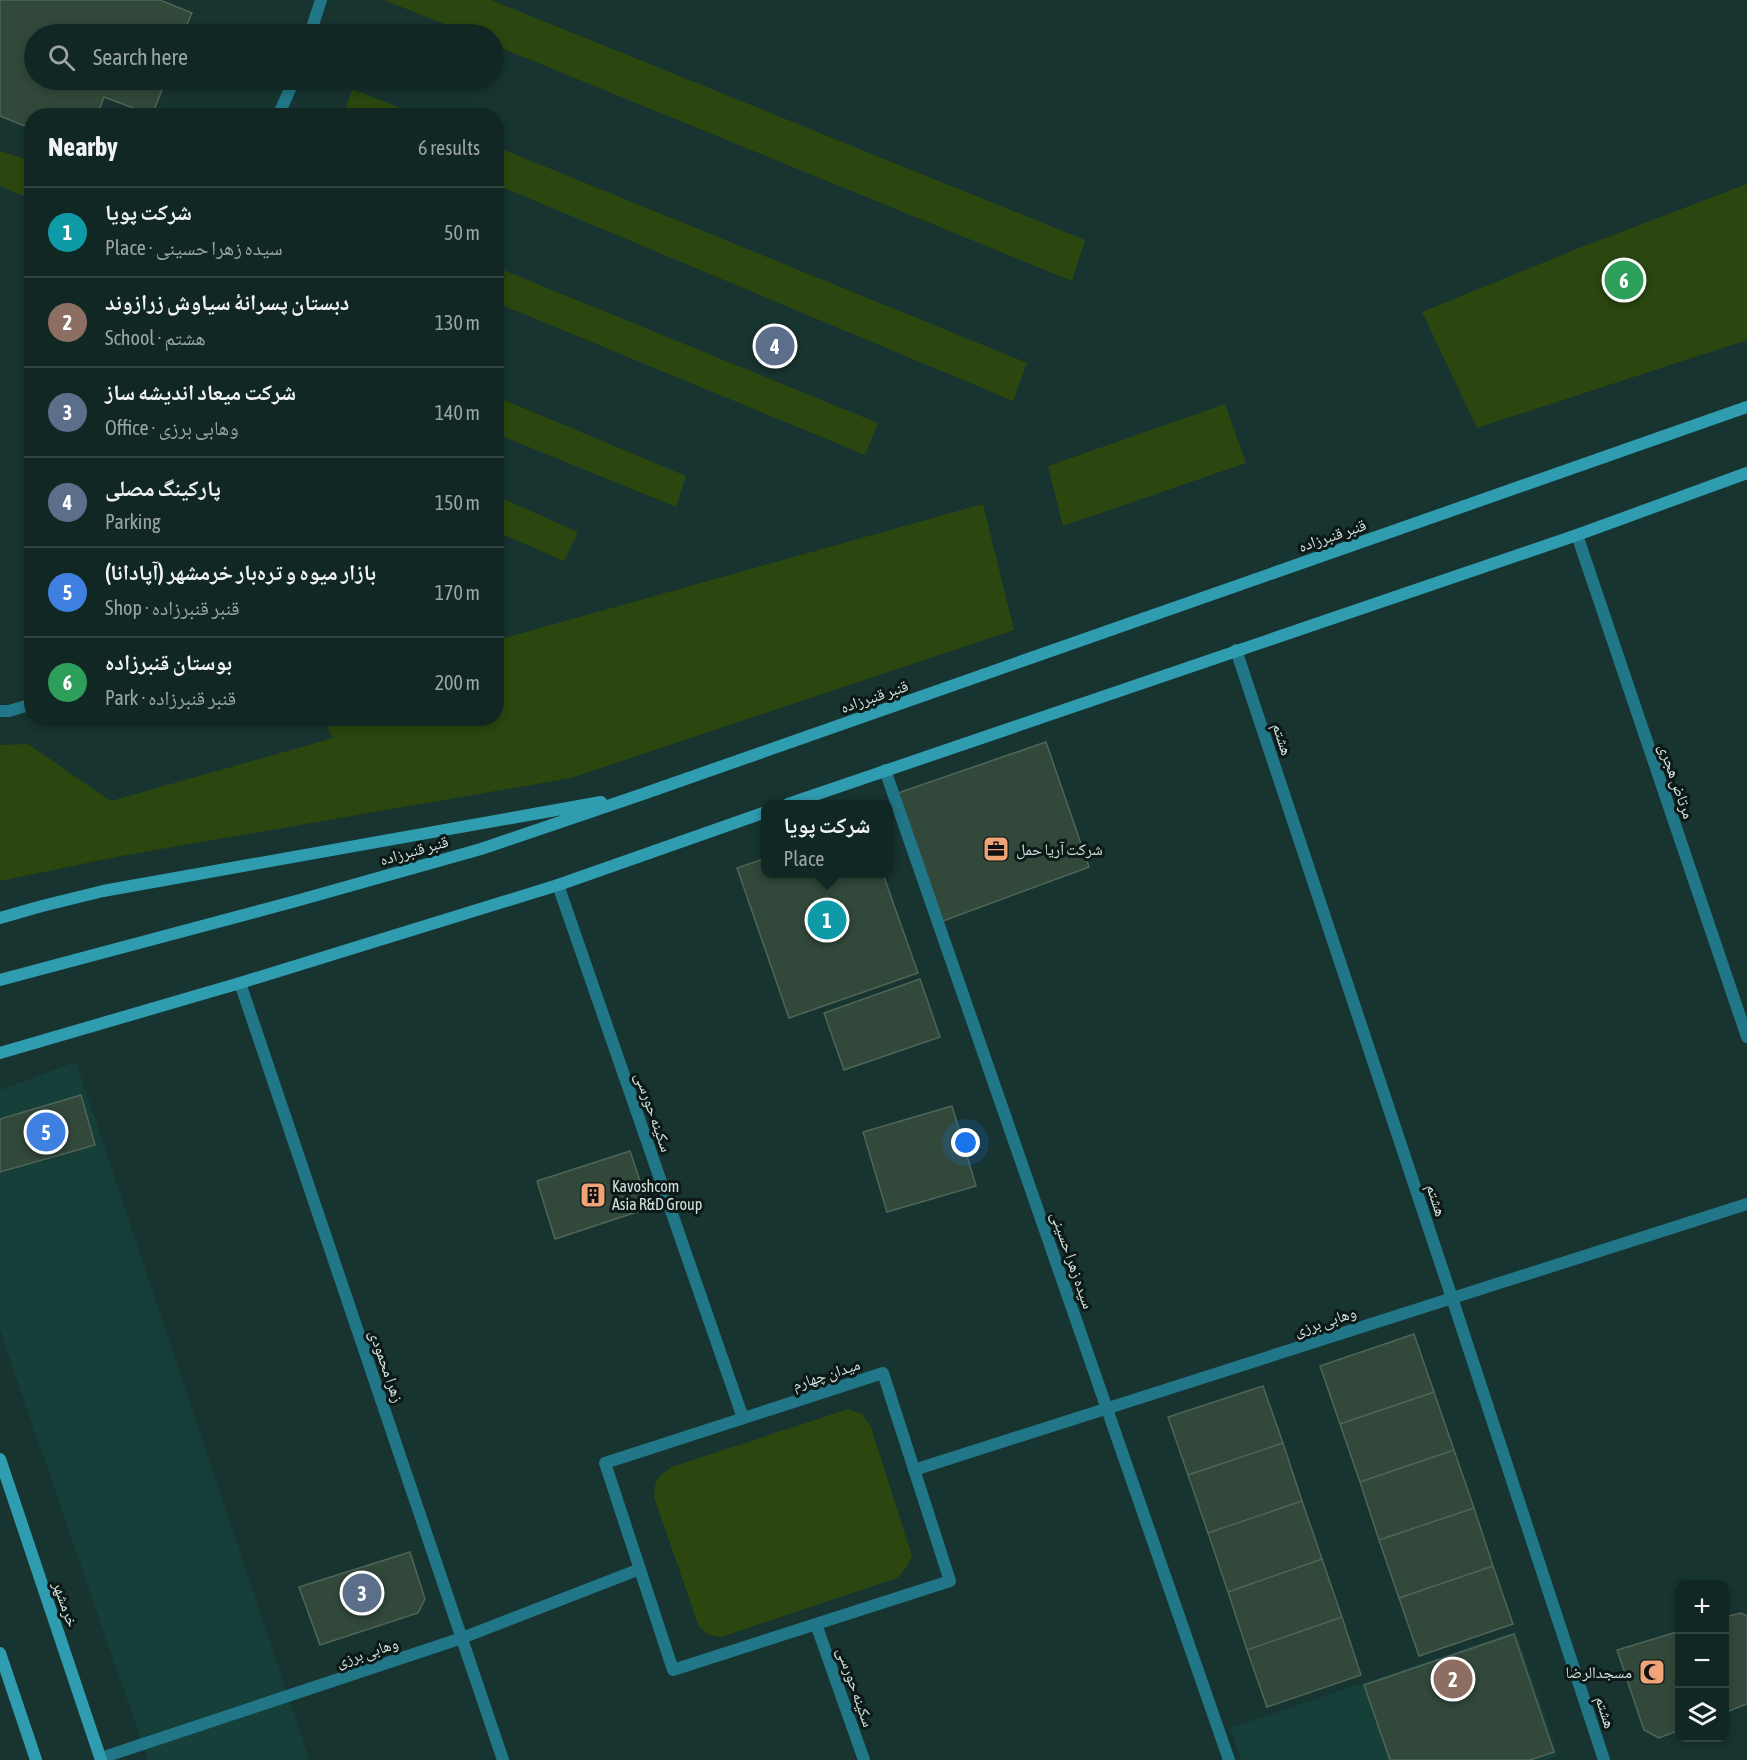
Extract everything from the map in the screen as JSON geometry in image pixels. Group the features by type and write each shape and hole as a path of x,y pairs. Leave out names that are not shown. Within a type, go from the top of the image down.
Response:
{"main road":[{"name":"قنبر قنبرزاده","path":"0,981 481,849 1747,407"},
{"path":"800,800 1577,535 1747,473"},
{"path":"0,918 103,891 640,795"},
{"path":"0,1053 240,983 558,885 761,813"},
{"name":"خرمشهر","path":"0,1460 101,1759"},
{"path":"0,1653 36,1760"}],"street":[{"path":"313,24 321,0"},
{"path":"282,108 290,90"},
{"name":"مرتاض هجری","path":"1577,535 1747,1037"},
{"name":"هشتم","path":"1236,650 1604,1760"},
{"path":"0,711 24,707"},
{"name":"سیده زهرا حسینی","path":"885,771 1229,1760"},
{"name":"سکینه حورسی","path":"558,885 743,1418"},
{"name":"زهرا محمودی","path":"240,983 503,1760"},
{"name":"وهابی برزی","path":"914,1470 1747,1204"},
{"name":"میدان چهارم","path":"883,1373 914,1470 950,1581 673,1670 605,1463 883,1373"},
{"name":"وهابی برزی","path":"101,1759 462,1638 640,1569"},
{"name":"سکینه حورسی","path":"816,1624 864,1760"}],"shaded area":[{"path":"76,1062 309,1760 148,1760 0,1330 0,1090"},
{"path":"1516,1631 1558,1755 1545,1760 1241,1760 1230,1728"}],"green space":[{"path":"384,0 491,0 1085,240 1072,281 504,49 504,24 444,24"},
{"path":"352,90 355,90 400,108 346,108"},
{"path":"504,150 1027,363 1013,401 504,188"},
{"path":"0,151 24,159 24,196 0,186"},
{"path":"1747,184 1747,340 1477,428 1422,312 1579,248"},
{"path":"504,270 878,423 865,455 504,306"},
{"path":"504,400 686,476 676,507 504,437"},
{"path":"1225,404 1246,463 1063,526 1048,466"},
{"path":"504,499 578,532 564,561 504,535"},
{"path":"983,504 1014,630 571,778 121,856 0,881 0,745 28,744 111,801 333,738 327,726 504,726 504,638"},
{"path":"848,1409 862,1414 871,1427 912,1556 907,1567 897,1578 721,1637 710,1635 699,1627 654,1497 658,1479 672,1467"}],"building":[{"path":"0,0 160,0 192,13 187,24 24,24 24,90 162,90 155,108 133,108 104,97 100,108 24,108 24,126 0,116"},
{"path":"1046,742 1089,867 943,921 898,793"},
{"path":"761,860 761,878 884,878 918,973 789,1018 737,868"},
{"path":"920,979 940,1037 844,1070 824,1013"},
{"path":"81,1095 95,1145 0,1172 0,1119"},
{"path":"952,1106 976,1186 887,1212 863,1132"},
{"name":"Kavoshcom Asia R&D Group","path":"630,1151 649,1208 555,1239 537,1181"},
{"path":"1414,1334 1434,1392 1340,1424 1320,1366"},
{"path":"1263,1386 1283,1443 1188,1475 1168,1417"},
{"path":"1434,1392 1454,1450 1360,1482 1340,1424"},
{"path":"1283,1443 1302,1501 1208,1533 1188,1475"},
{"path":"1454,1450 1474,1508 1379,1540 1360,1482"},
{"path":"1302,1501 1322,1559 1228,1592 1208,1533"},
{"path":"1474,1508 1493,1566 1399,1598 1379,1540"},
{"path":"410,1552 425,1599 418,1613 320,1645 299,1587"},
{"path":"1322,1559 1342,1617 1247,1650 1228,1592"},
{"path":"1493,1566 1513,1624 1419,1656 1399,1598"},
{"path":"1741,1613 1747,1616 1747,1704 1729,1711 1729,1634 1729,1616"},
{"path":"1342,1617 1361,1675 1267,1707 1247,1650"},
{"name":"مسجدالرضا","path":"1675,1633 1675,1732 1659,1738 1644,1730 1617,1650"},
{"path":"1514,1634 1554,1752 1530,1760 1390,1760 1364,1685"}],"place":[{"name":"بوستان قنبرزاده","path":"1624,280"},
{"name":"پارکینگ مصلی","path":"775,346"},
{"name":"شرکت آریا حمل","path":"996,849"},
{"name":"شرکت پویا","path":"827,920"},
{"name":"بازار میوه و تره‌بار خرمشهر (آپادانا)","path":"46,1132"},
{"name":"Kavoshcom Asia R&D Group","path":"593,1195"},
{"name":"شرکت میعاد اندیشه ساز","path":"362,1593"},
{"name":"مسجدالرضا","path":"1652,1672"},
{"name":"دبستان پسرانهٔ سیاوش زرازوند","path":"1453,1679"}]}
